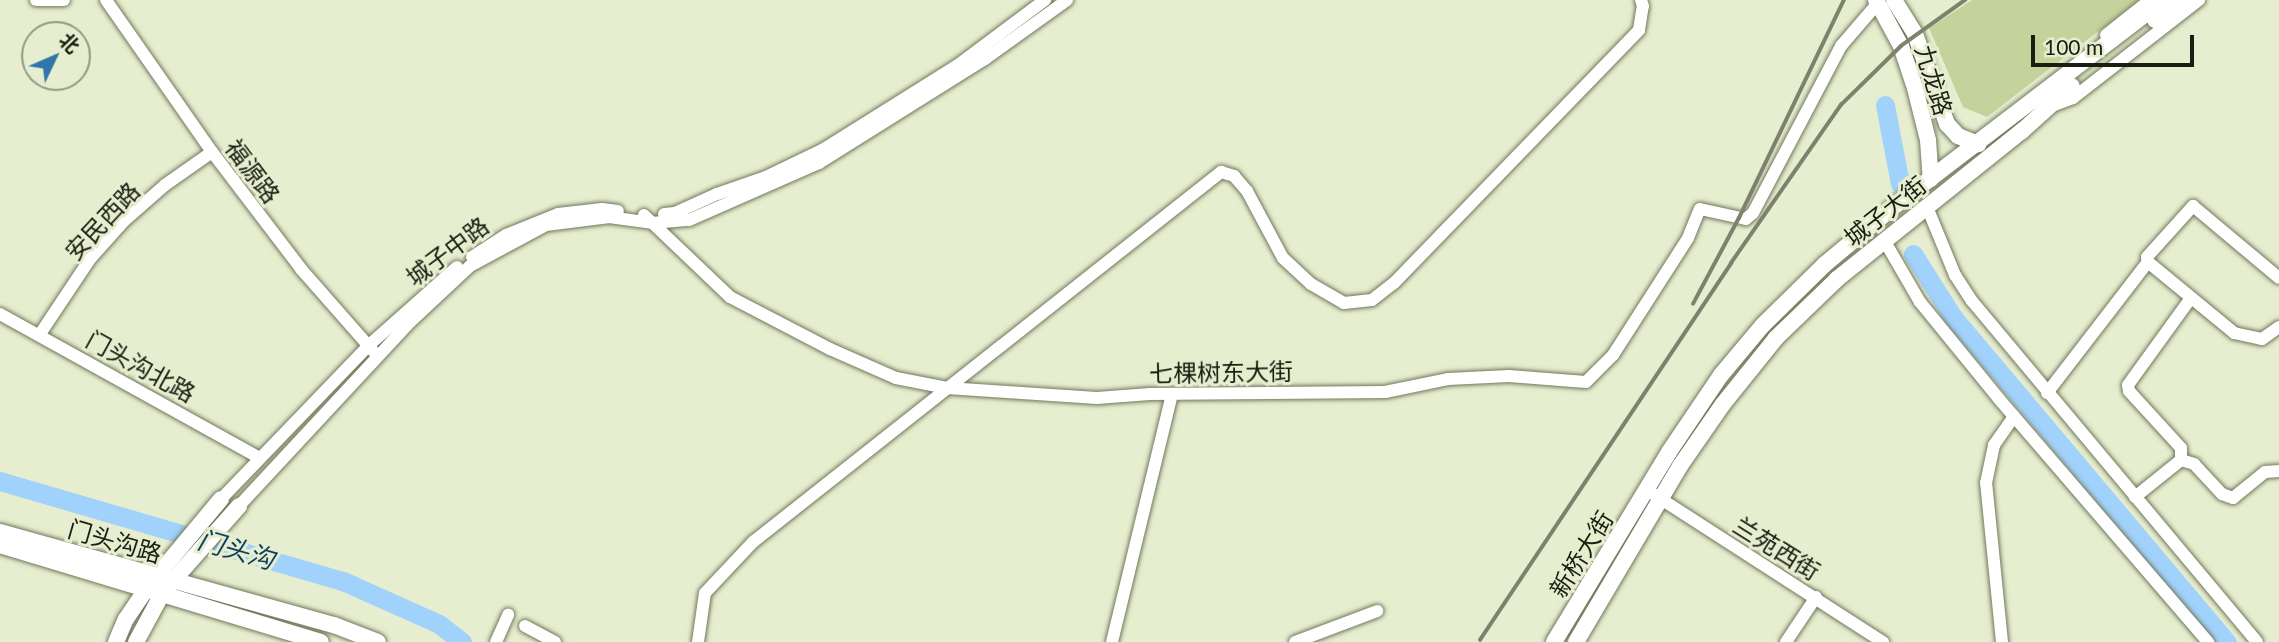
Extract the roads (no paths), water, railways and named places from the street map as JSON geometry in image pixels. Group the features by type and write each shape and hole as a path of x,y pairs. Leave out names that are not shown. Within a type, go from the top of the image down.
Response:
{"main road":[{"name":"城子大街","path":"1654,495 1776,338 1837,279 1927,207 2044,102 2164,0"},
{"name":"城子大街","path":"1654,495 1669,452 1721,375 1763,325 1824,265 1978,144 2044,102 2181,0"},
{"name":"九龙路","path":"1882,1 1915,34 1947,124 1958,136 1978,144"},
{"name":"九龙路","path":"1882,1 1915,88 1928,140 1931,179"},
{"name":"新桥大街","path":"1554,642 1654,495"},
{"name":"新桥大街","path":"1576,642 1654,495"},
{"name":"城子中路","path":"159,585 170,558 221,499"},
{"path":"116,642 126,619 159,585 190,563 239,506"},
{"name":"门头沟路","path":"0,531 321,642"},
{"name":"门头沟路","path":"0,545 334,625 378,642"},
{"path":"136,642 159,585"}],"street":[{"path":"36,0 64,0"},
{"name":"福源路","path":"106,0 212,152 302,269 379,356"},
{"name":"城子中路","path":"221,499 368,346 464,261 506,235 558,214 602,209 648,219 675,213 824,149 967,58 1045,0"},
{"name":"城子中路","path":"239,506 406,326 470,266 546,225 609,217 689,220 819,163 985,59 1067,0"},
{"path":"698,642 705,593 753,542 1221,172 1234,176 1247,191 1283,258 1311,284 1344,303 1372,300 1394,283 1639,30 1643,6 1641,0"},
{"path":"2150,0 2050,79 2044,102 2073,98 2199,0"},
{"name":"七棵树东大街","path":"648,219 730,297 830,349 896,378 947,388 1097,398 1172,394 1385,392 1448,379 1509,376 1586,382 1613,355 1688,238 1700,209 1746,219 1753,213 1841,46 1882,1"},
{"name":"安民西路","path":"40,334 90,259 124,221 165,185 212,152"},
{"path":"2047,393 2148,262 2147,257 2193,206 2279,278"},
{"path":"1927,207 1955,275 2047,393 2257,642"},
{"path":"1884,240 1920,302 2208,642"},
{"path":"2148,262 2234,333 2262,339 2279,327"},
{"path":"2181,460 2181,448 2129,391 2128,385 2191,298"},
{"name":"门头沟北路","path":"0,314 260,458"},
{"path":"1112,642 1172,394"},
{"path":"2002,642 1986,483 1994,445 2014,416"},
{"path":"2134,497 2181,460"},
{"path":"2181,460 2194,464 2222,494 2233,498 2265,472 2279,471"},
{"name":"兰苑西街","path":"1654,495 1883,642"},
{"path":"1786,642 1816,597"},
{"path":"1295,642 1377,611"},
{"path":"498,637 508,615"},
{"path":"525,626 555,642"}],"waterway":[{"path":"1885,105 1900,184"},
{"path":"1913,254 1953,317 2227,642"},
{"name":"门头沟","path":"0,481 343,581 439,624 462,642"}],"railway":[{"path":"1693,304 1739,218 1844,0"},
{"path":"1480,640 1731,263 1841,105 1901,46 1965,0"}]}
